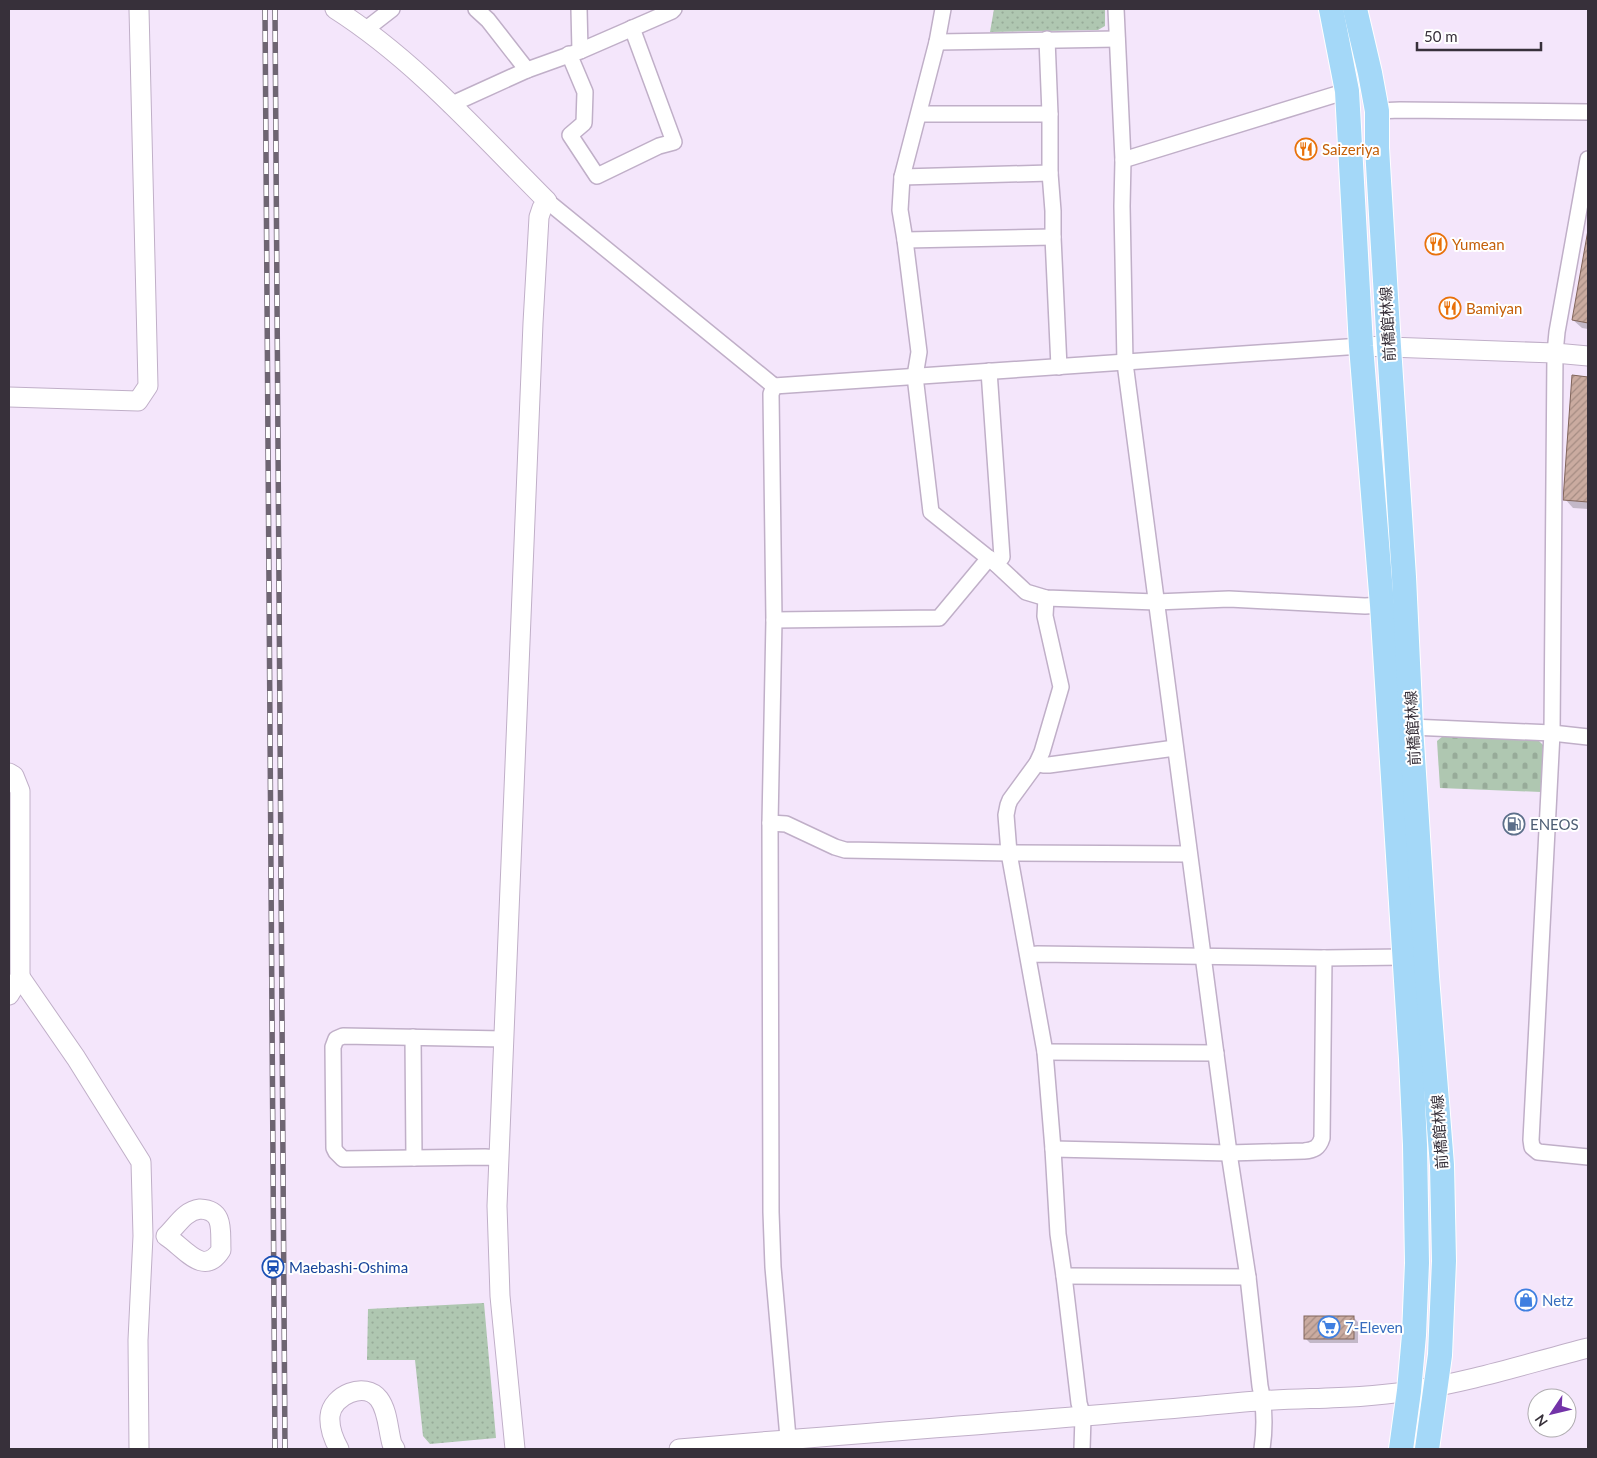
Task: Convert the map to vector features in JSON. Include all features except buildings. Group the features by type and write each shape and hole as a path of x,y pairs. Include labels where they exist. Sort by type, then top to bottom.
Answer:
{"main road":[{"name":"前橋館林線","path":"1331,9 1347,91 1361,346 1382,605 1415,1136 1417,1263 1414,1335 1401,1449"},
{"name":"前橋館林線","path":"1355,9 1377,111 1378,158 1404,577 1411,727 1427,977 1442,1166 1444,1261 1440,1355 1428,1449"}],"street":[{"path":"9,397 138,400 148,386 139,9"},
{"path":"335,9 365,30 427,81 547,201 774,386 1361,346 1555,353 1588,356"},
{"path":"365,30 392,9"},
{"path":"476,9 488,20 527,70"},
{"path":"579,9 575,52 585,92 584,122 570,135 597,176 659,146 674,142 632,28"},
{"path":"450,105 527,70 575,52 674,9"},
{"path":"943,9 937,42 902,177 900,210 919,352 915,376 931,512 992,561 1026,592 1046,598 1156,602 1229,599 1365,606 1382,605"},
{"path":"1116,9 1123,160 1124,363 1229,1154 1248,1277 1263,1400 1265,1429 1262,1449"},
{"path":"1047,39 1050,173 1059,367"},
{"path":"937,42 1117,39"},
{"path":"1123,160 1347,91"},
{"path":"1377,111 1588,112"},
{"path":"918,114 1050,114"},
{"path":"1588,159 1555,353 1552,733 1530,1140 1532,1147 1538,1152 1588,1157"},
{"path":"902,177 1050,173"},
{"path":"515,1449 500,1296 497,1206 533,323 539,217 547,201"},
{"path":"905,240 1053,237"},
{"path":"774,620 939,618 992,561 1002,557 989,370"},
{"path":"774,386 771,394 774,620 770,823 772,1255 789,1444"},
{"path":"1046,598 1045,616 1061,687 1042,752 1037,763 1008,805 1006,814 1009,853 1044,1052 1053,1149 1058,1234 1079,1403 1083,1417 1082,1449"},
{"path":"1411,727 1552,733 1588,737"},
{"path":"1037,763 1049,766 1174,748"},
{"path":"9,773 14,776 20,791 20,977 9,995"},
{"path":"770,823 786,824 841,849 1009,853 1189,854"},
{"path":"1028,956 1048,954 1324,958 1405,957"},
{"path":"1053,1149 1229,1154 1304,1151 1316,1148 1322,1138 1324,958"},
{"path":"20,977 76,1058 141,1162 143,1236 138,1340 139,1449"},
{"path":"499,1158 485,1156 343,1159 334,1148 333,1047 336,1039 343,1036 504,1039"},
{"path":"413,1037 414,1158"},
{"path":"1044,1052 1216,1053"},
{"path":"143,1236 166,1236"},
{"path":"1064,1276 1248,1277"},
{"path":"679,1449 789,1444 1263,1400 1383,1395 1437,1386 1588,1348"},
{"path":"339,1449 331,1427 331,1411 340,1398 348,1393 357,1391 367,1391 374,1394 383,1405 392,1444 395,1449"}],"green space":[{"path":"994,9 1105,9 1105,26 1098,30 990,32"},
{"path":"1443,736 1537,739 1543,745 1541,792 1440,788 1437,741"},
{"path":"484,1303 496,1438 430,1444 423,1436 415,1360 367,1360 368,1309"}],"railway":[{"path":"265,9 275,1449"},
{"path":"275,9 285,1449"}],"place":[{"name":"Saizeriya","path":"1306,149"},
{"name":"Yumean","path":"1436,244"},
{"name":"Bamiyan","path":"1450,308"},
{"name":"ENEOS","path":"1514,824"},
{"name":"Maebashi-Oshima","path":"273,1267"},
{"name":"Netz","path":"1526,1300"},
{"name":"7-Eleven","path":"1329,1327"}]}
